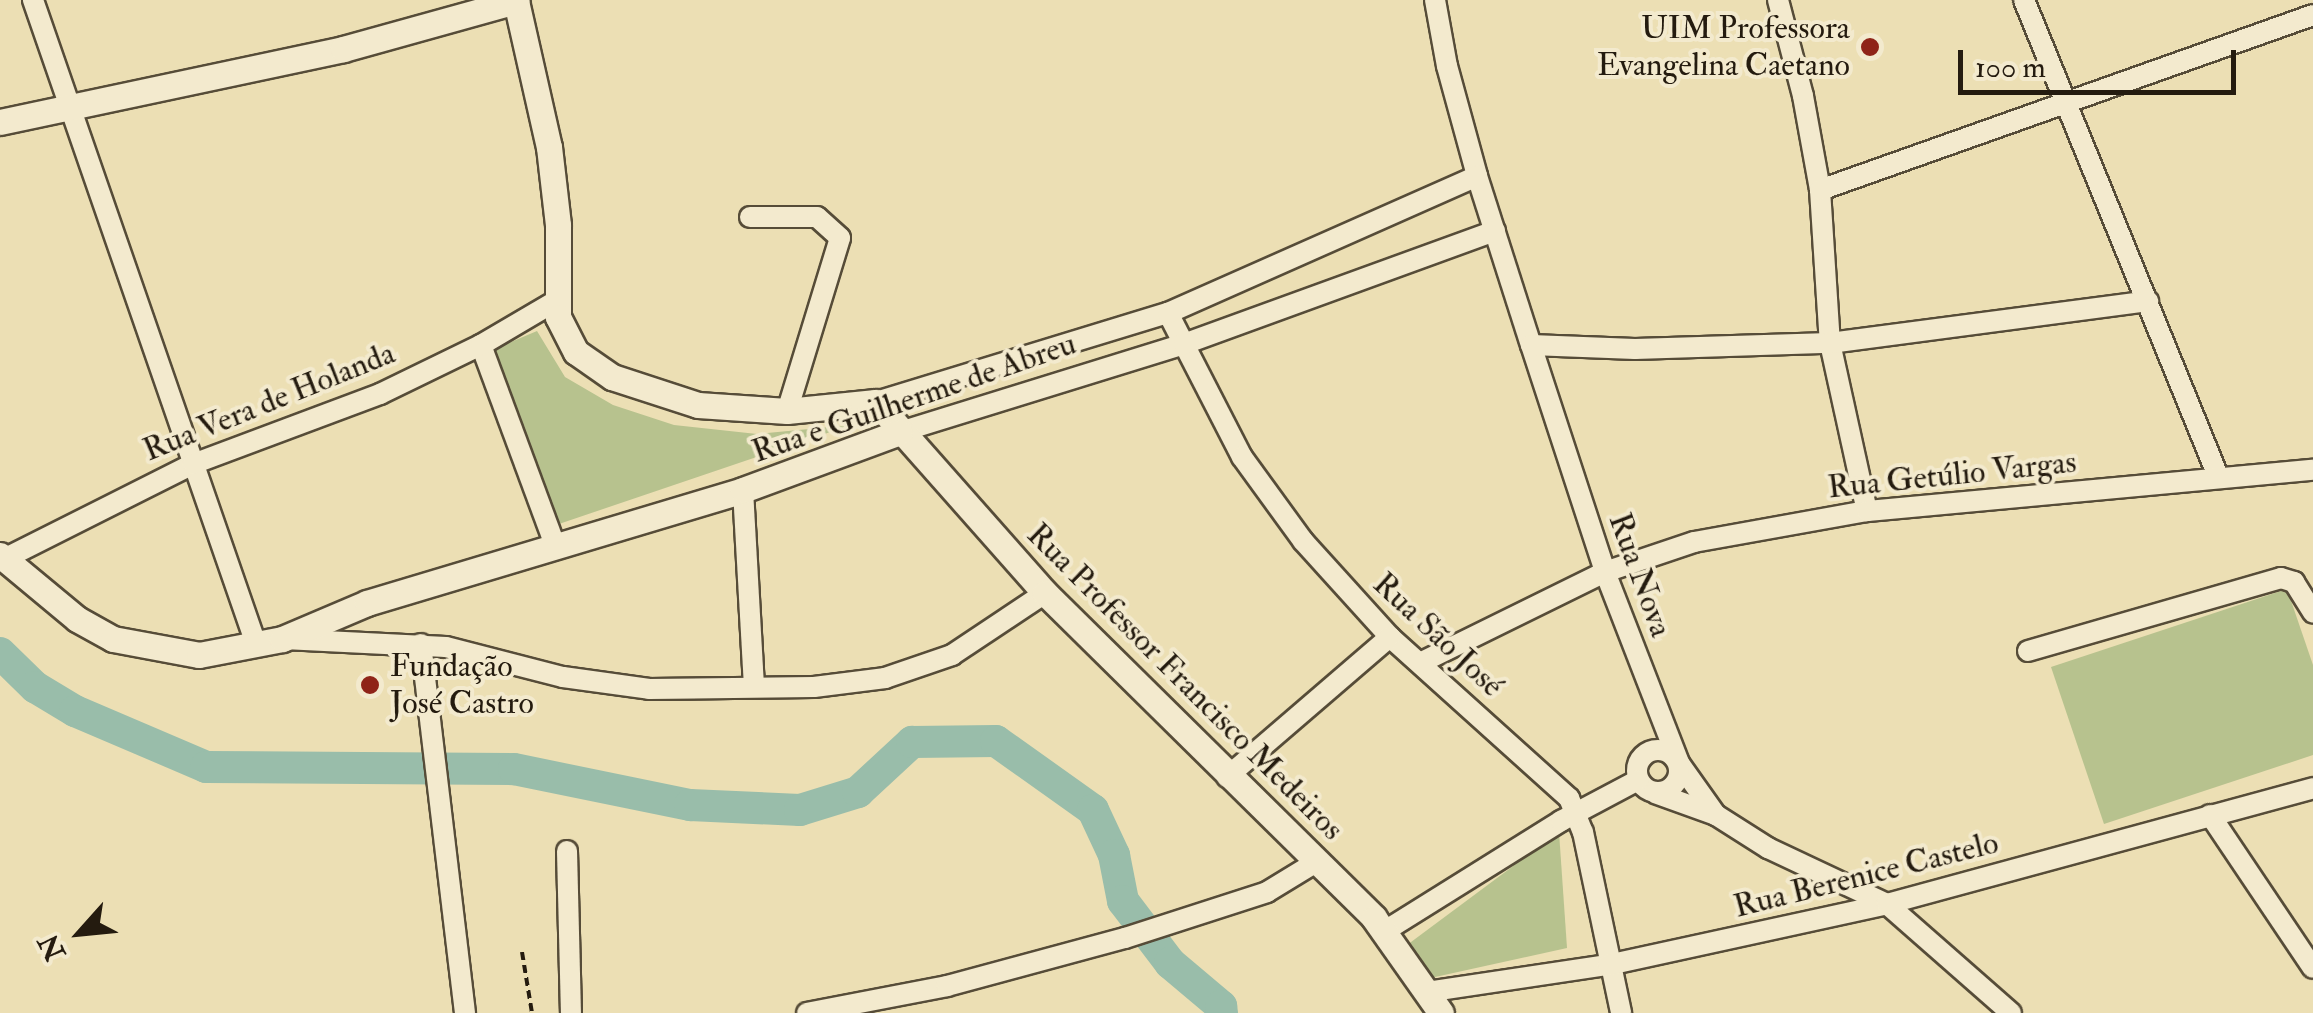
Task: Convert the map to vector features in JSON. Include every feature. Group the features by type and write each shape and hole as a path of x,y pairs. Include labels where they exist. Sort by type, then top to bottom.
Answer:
{"street":[{"path":"34,0 256,644"},
{"path":"0,122 343,50 518,0 549,147 558,225 556,301"},
{"name":"Rua Nova","path":"1434,0 1446,66 1494,231 1604,572 1679,763 1716,816 1768,848 1887,904 2012,1013"},
{"path":"1778,0 1820,190 1830,343 1867,511"},
{"path":"2024,0 2218,476"},
{"path":"1820,190 2313,15"},
{"name":"Rua e Guilherme de Abreu","path":"556,301 564,334 576,352 612,377 698,405 787,411 876,402 1168,313 1477,176"},
{"path":"750,217 818,217 840,238 787,411"},
{"name":"Rua e Guilherme de Abreu","path":"2,557 77,619 113,639 200,654 282,639 367,603 742,490 900,432 1184,344 1494,231"},
{"name":"Rua Vera de Holanda","path":"2,557 193,464 380,394 556,301"},
{"path":"1531,344 1635,349 1830,343 2148,301"},
{"name":"Rua São José","path":"1168,313 1222,423 1269,497 1340,584 1390,637 1550,777 1578,813 1621,1013"},
{"path":"481,344 556,548"},
{"name":"Rua Professor Francisco Medeiros","path":"876,402 1045,593 1385,931 1434,1002"},
{"name":"Rua Getúlio Vargas","path":"1420,662 1604,572 1694,542 1867,511 2313,470"},
{"path":"742,490 754,688"},
{"path":"2028,651 2281,578 2294,582 2313,613"},
{"path":"282,639 421,644 478,652 598,683 649,689 754,688 851,682 916,669 976,642 1045,593"},
{"path":"1227,777 1390,637"},
{"path":"421,644 465,1013"},
{"path":"1664,726 1636,766 1646,786 1716,816"},
{"path":"1385,931 1578,813 1646,786 1674,786 1679,763 1664,750 1644,754"},
{"name":"Rua Berenice Castelo","path":"1434,1002 1887,904 2313,788"},
{"path":"2210,815 2313,968"},
{"path":"568,850 571,1013"},
{"path":"807,1013 947,986 1125,938 1267,892 1318,861"}],"path":[{"path":"522,952 532,1013"}],"green space":[{"path":"537,331 565,377 613,405 674,425 757,434 851,425 553,526 487,352"},
{"path":"2287,589 2313,665 2313,755 2104,824 2051,667"},
{"path":"1559,832 1567,948 1426,979 1407,945"}],"waterway":[{"path":"0,653 35,687 75,711 206,767 514,769 690,805 800,810 858,792 912,742 996,741 1093,810 1114,855 1123,901 1170,963 1221,1006 1222,1013"}],"place":[{"name":"UIM Professora Evangelina Caetano","path":"1870,47"},
{"name":"Fundação José Castro","path":"370,685"}]}
